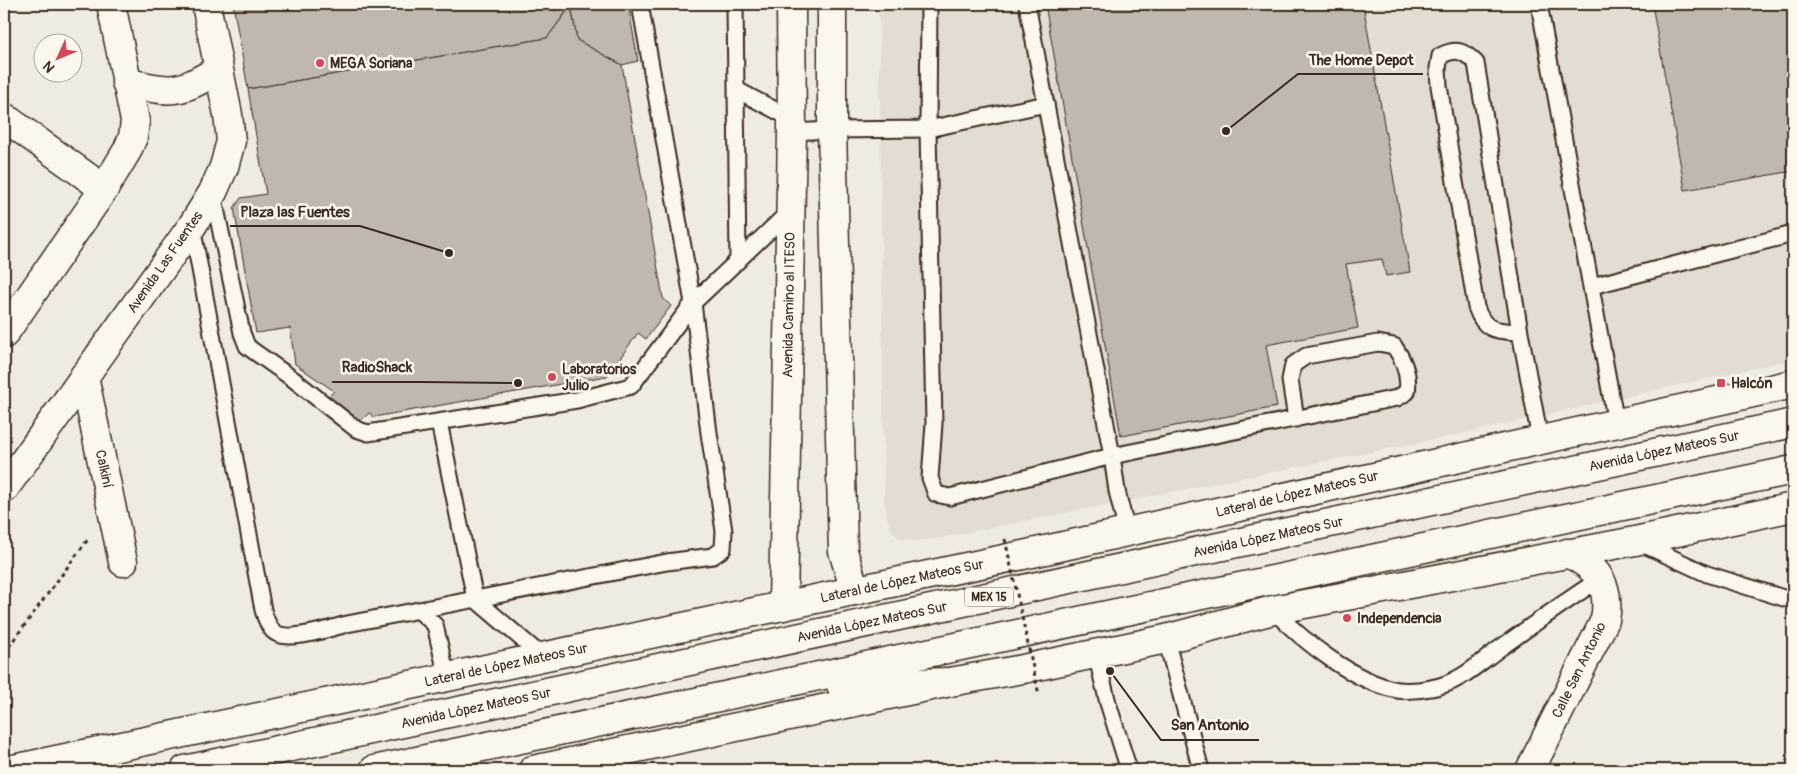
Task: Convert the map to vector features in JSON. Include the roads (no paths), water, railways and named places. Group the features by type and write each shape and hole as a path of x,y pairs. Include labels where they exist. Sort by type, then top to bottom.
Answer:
{"main road":[{"path":"4,334 104,189 134,137 134,121 111,4"},
{"name":"Avenida Las Fuentes","path":"4,489 192,226 213,192 224,167 231,141 228,115 206,4"},
{"name":"Avenida Camino al ITESO","path":"783,606 792,126 792,4"},
{"path":"832,4 832,130 843,551 855,591"},
{"path":"126,82 162,90 174,90 186,87 218,70"},
{"path":"4,117 104,189"},
{"name":"Calkiní","path":"84,376 123,562"},
{"name":"Lateral de López Mateos Sur","path":"10,770 855,591 1793,384"},
{"name":"Avenida López Mateos Sur","path":"185,770 1793,424"},
{"path":"374,770 1793,470"},
{"path":"533,770 950,682 1023,669 1166,639 1273,610 1635,540 1793,507"},
{"name":"Calle San Antonio","path":"1530,770 1605,620 1606,592 1600,579 1592,567 1567,553"},
{"path":"769,687 950,682"},
{"path":"4,756 10,770"}],"lane":[{"path":"192,226 263,610 267,623 275,633 296,637 418,610 667,562 713,556 723,548 724,532 708,433 693,303 640,4"},
{"path":"735,4 738,261"},
{"path":"929,4 928,129 934,424 930,478 936,494 950,497 1112,456 1296,419 1397,398 1407,392 1408,384 1403,359 1394,346 1378,343 1306,356 1293,365 1290,380 1296,419"},
{"path":"1027,4 1117,491 1127,532"},
{"path":"1539,4 1616,423"},
{"path":"1520,332 1494,330 1481,321 1476,307 1439,86 1438,68 1440,56 1452,50 1467,54 1476,63 1520,332 1540,440"},
{"path":"736,90 792,126 832,130 928,129 1046,104"},
{"path":"213,192 242,333 247,346 362,432 368,433 577,400 631,386 693,303 790,211"},
{"path":"1592,286 1793,234"},
{"path":"439,422 475,599 544,657"},
{"path":"1635,540 1707,574 1793,601"},
{"path":"1273,610 1292,630 1311,645 1364,680 1398,690 1432,688 1463,676 1600,579"},
{"path":"418,610 434,625 447,677"},
{"path":"1166,639 1201,770"},
{"path":"1096,654 1108,703 1129,770"}],"place":[{"name":"MEGA Soriana","path":"320,63"},
{"name":"The Home Depot","path":"1226,131"},
{"name":"Plaza las Fuentes","path":"449,253"},
{"name":"Laboratorios Julio","path":"552,377"},
{"name":"RadioShack","path":"518,383"},
{"name":"Halcón","path":"1721,383"},
{"name":"Independencia","path":"1347,618"},
{"name":"San Antonio","path":"1110,671"}]}
